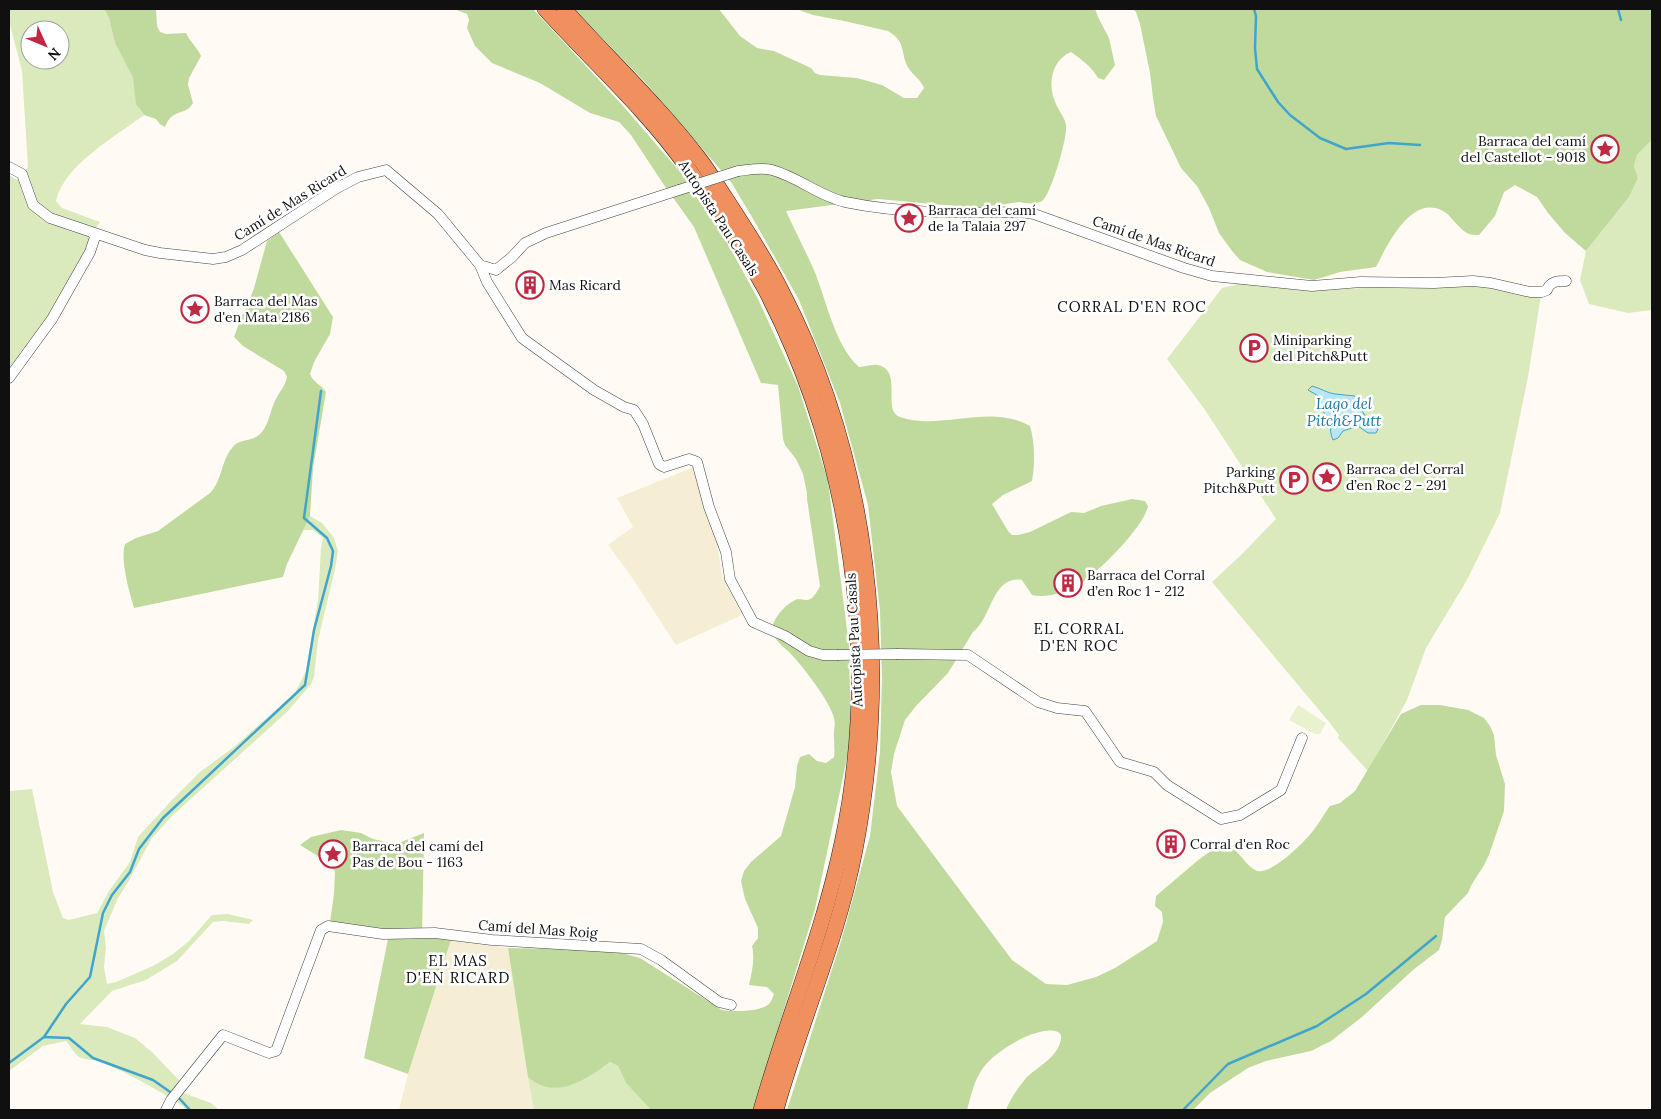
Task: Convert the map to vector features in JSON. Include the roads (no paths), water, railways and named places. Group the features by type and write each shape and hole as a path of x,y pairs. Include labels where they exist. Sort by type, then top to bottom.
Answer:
{"highway":[{"name":"Autopista Pau Casals","path":"545,9 686,165 732,233 765,289 810,393 825,439 846,529 855,599 859,677 856,737 849,802 842,844 828,898 761,1110"},
{"name":"Autopista Pau Casals","path":"564,9 646,96 699,158 748,232 778,283 810,353 825,395 839,438 860,526 870,606 873,690 870,745 862,809 855,852 843,900 776,1110"}],"street":[{"name":"Camí de Mas Ricard","path":"9,167 22,174 27,184 30,199 41,212 50,218 160,253 213,259 226,257 242,250 337,188 358,177 386,170 438,214 480,265 496,270 525,244 546,233 738,171 770,169 789,176 832,198 845,202 896,210 937,213 1020,212 1034,214 1184,268 1212,276 1312,286 1360,282 1434,283 1473,281 1536,292 1547,290 1549,285 1555,281 1566,281"},
{"path":"9,378 52,319 90,252 95,238 93,233"},
{"path":"480,265 486,282 522,338 594,390 624,407 634,410 643,424 659,464 664,467 688,459 697,462 709,507 726,552 730,579 753,622 785,636 809,651 823,655 968,655 1038,702 1056,708 1085,711 1120,762 1154,772 1167,785 1221,819 1240,815 1281,790 1302,738"},
{"name":"Camí del Mas Roig","path":"166,1110 171,1100 223,1035 268,1052 276,1051 321,930 328,926 383,934 434,933 492,940 641,949 660,960 719,1002 731,1005"}],"water":[{"name":"Lago del Pitch&Putt","path":"1312,386 1332,393 1355,396 1365,416 1378,429 1376,433 1368,433 1358,426 1343,431 1338,438 1333,440 1329,423 1322,408 1322,398 1308,390"}],"waterway":[{"path":"1254,9 1256,16 1255,48 1257,69 1278,102 1290,115 1320,138 1346,149 1389,143 1420,145"},
{"path":"1618,9 1621,20"},
{"path":"44,1037 66,1004 90,977 103,913 112,895 130,872 139,849 163,818 305,685 314,630 331,566 333,551 327,538 304,518 321,391"},
{"path":"1183,1110 1228,1064 1317,1026 1366,994 1436,936"},
{"path":"9,1063 44,1037 69,1038 93,1058 153,1080 173,1094"},
{"path":"178,1097 190,1110"}],"place":[{"name":"Barraca del camí del Castellot - 9018","path":"1605,149"},
{"name":"Barraca del camí de la Talaia 297","path":"909,218"},
{"name":"Mas Ricard","path":"530,285"},
{"name":"Barraca del Mas d'en Mata 2186","path":"195,309"},
{"name":"Miniparking del Pitch&Putt","path":"1254,348"},
{"name":"Barraca del Corral d’en Roc 2 - 291","path":"1327,477"},
{"name":"Parking Pitch&Putt","path":"1294,480"},
{"name":"Barraca del Corral d’en Roc 1 - 212","path":"1068,583"},
{"name":"Corral d'en Roc","path":"1171,844"},
{"name":"Barraca del camí del Pas de Bou - 1163","path":"333,854"}],"district":[{"name":"CORRAL D'EN ROC","path":"1132,307"},
{"name":"EL CORRAL D'EN ROC","path":"1079,638"},
{"name":"EL MAS D'EN RICARD","path":"458,970"}]}
